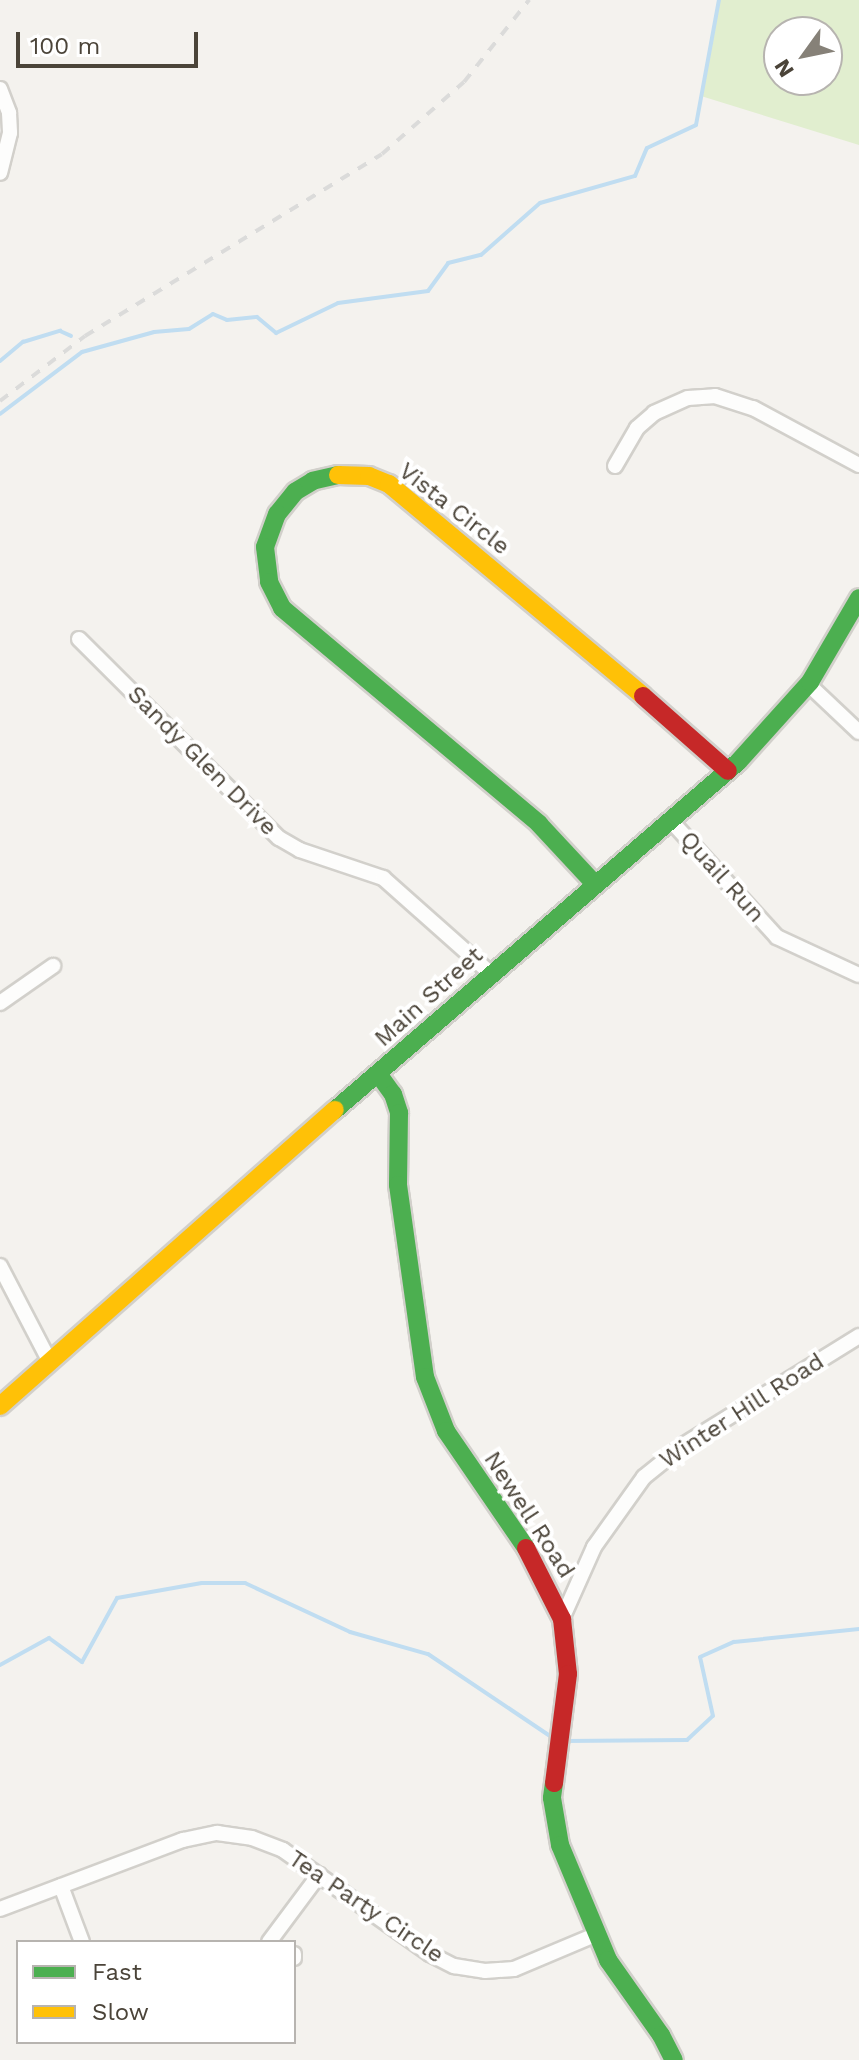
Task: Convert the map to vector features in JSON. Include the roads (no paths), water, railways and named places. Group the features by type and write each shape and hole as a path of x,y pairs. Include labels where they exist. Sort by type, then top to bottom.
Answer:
{"street":[{"path":"0,89 9,113 10,133 0,173"},
{"path":"615,466 637,428 654,413 688,398 715,396 753,408 859,465"},
{"name":"Vista Circle","path":"595,884 539,824 282,608 269,582 265,547 273,520 295,492 313,481 340,474 369,476 389,484 704,747 728,771"},
{"name":"Main Street","path":"0,1406 379,1075 490,973 728,771 808,684 839,637 859,598"},
{"path":"839,637 859,628"},
{"name":"Sandy Glen Drive","path":"79,639 279,838 300,850 383,878 490,973"},
{"path":"808,684 859,732"},
{"name":"Quail Run","path":"671,821 777,937 859,975"},
{"path":"0,1003 53,966"},
{"name":"Newell Road","path":"379,1075 393,1094 398,1109 398,1185 425,1377 446,1431 534,1560 562,1619 568,1674 552,1798 555,1823 595,1935 614,1970 661,2035 674,2060"},
{"path":"0,1266 50,1362"},
{"name":"Winter Hill Road","path":"562,1619 594,1547 644,1477 685,1444 859,1336"},
{"name":"Tea Party Circle","path":"0,1909 183,1840 217,1833 273,1845 430,1954 469,1969 514,1969 595,1935"},
{"path":"277,1939 319,1875"},
{"path":"61,1886 81,1940"}],"waterway":[{"path":"0,414 82,352 154,332 189,329 213,314 227,320 257,317 276,333 338,303 428,291 448,263 481,255 540,203 635,176 647,148 696,125 719,0"},
{"path":"0,361 23,342 60,331 71,336"},
{"path":"0,1665 49,1638 82,1662 117,1598 202,1583 245,1583 350,1632 428,1654 553,1738"},
{"path":"565,1741 687,1740 713,1716 700,1657 734,1642 859,1629"}],"railway":[{"path":"0,401 85,336 382,154 464,82 529,0"}]}
